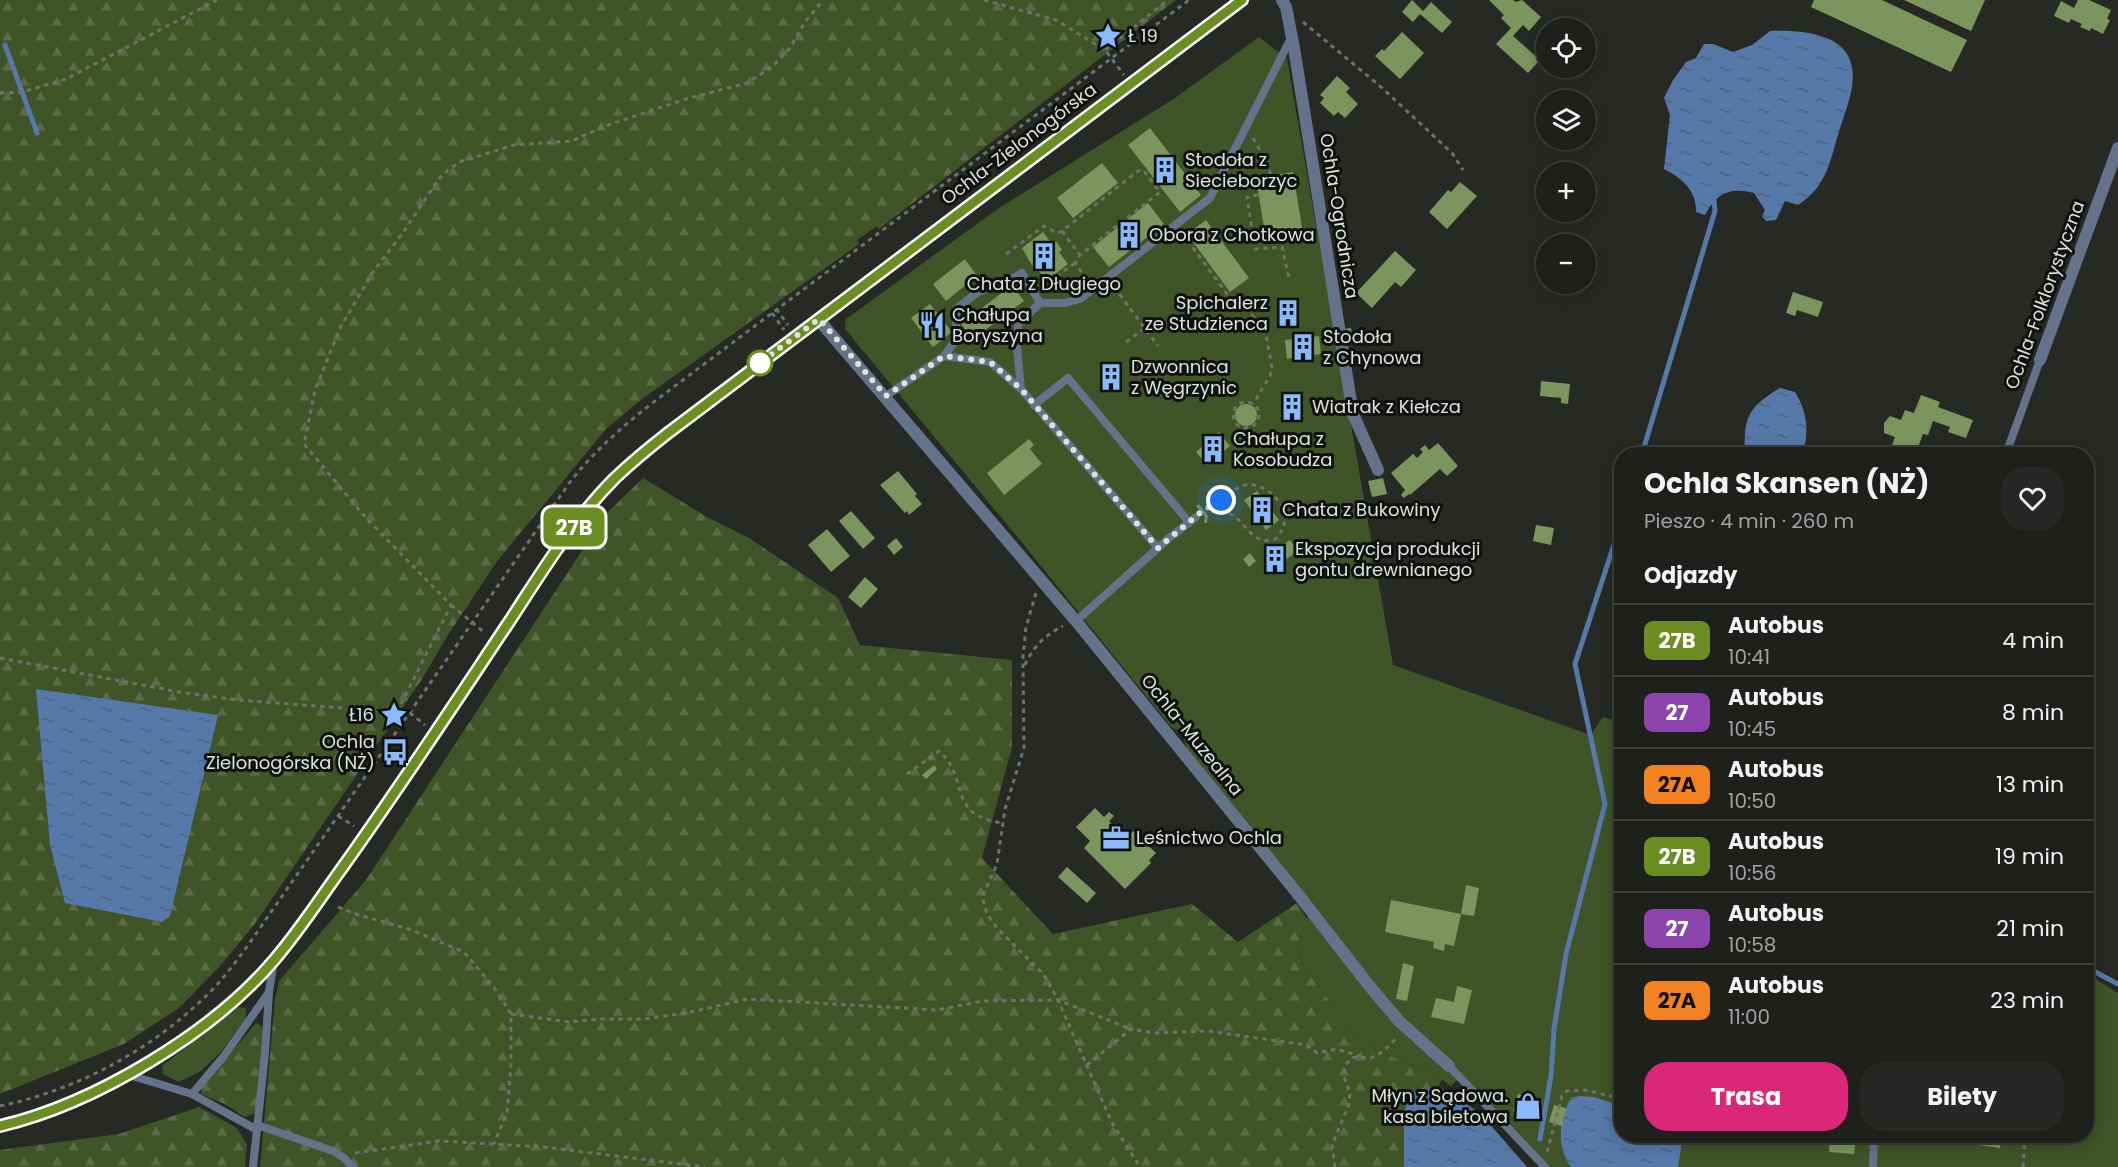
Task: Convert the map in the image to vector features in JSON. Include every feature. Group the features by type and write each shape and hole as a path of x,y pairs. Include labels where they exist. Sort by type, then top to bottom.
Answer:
{"street":[{"name":"Ochla-Zielonogórska","path":"0,1126 61,1107 129,1075 205,1024 236,998 274,960 367,835 567,536 616,477 792,334 819,319 1242,0"},
{"name":"Ochla-Ogrodnicza","path":"1284,3 1292,36 1353,414 1378,470"},
{"name":"Ochla-Folklorystyczna","path":"2040,360 2118,148"},
{"name":"Ochla-Muzealna","path":"819,319 1076,621 1297,892 1371,988 1406,1028 1449,1066"}],"lane":[{"path":"1021,389 1018,324 1040,303 1073,301 1080,298 1210,198 1292,36"},
{"path":"886,396 944,356 956,340 956,309 978,292 1003,284 1022,273 1040,303"},
{"path":"944,356 990,362 1021,389 1158,548"},
{"name":"Ochla-Folklorystyczna","path":"2009,447 2040,360"},
{"path":"1034,405 1068,378 1195,517 1076,621"},
{"path":"253,1167 274,960"},
{"path":"192,1094 224,1056 269,992"},
{"name":"Ochla-Muzealna","path":"1449,1066 1545,1167"},
{"path":"129,1075 192,1094 257,1128 333,1151 353,1167"},
{"path":"1873,1167 1874,1143"}],"path":[{"path":"0,93 22,92 66,79 217,0"},
{"path":"496,641 451,605 366,518 304,444 315,390 340,328 373,272 438,180 449,169 462,161 514,145 572,141 605,126 686,99 747,83 773,66 790,48 805,22 823,0"},
{"path":"984,0 1056,20 1105,50 1130,83"},
{"path":"1105,50 1168,0"},
{"path":"792,334 776,309 1189,0"},
{"path":"1284,3 1381,87 1452,153 1463,170"},
{"path":"1246,126 1268,164 1271,176"},
{"path":"1006,254 1044,226 1057,233 1062,231 1138,171 1143,170 1160,192 1080,255 1075,263 1034,293"},
{"path":"1258,195 1247,196 1255,249 1282,247 1289,278"},
{"path":"1176,224 1230,298 1253,316 1263,329 1272,368 1270,376 1253,404"},
{"path":"1062,231 1080,255"},
{"path":"1075,263 1093,289"},
{"path":"1107,278 1158,346"},
{"path":"772,313 792,334"},
{"path":"1241,327 1253,316"},
{"path":"1126,342 1145,328"},
{"path":"1241,404 1253,404 1259,413 1258,420 1251,427 1241,427 1235,420 1234,411 1241,404"},
{"path":"1244,484 1256,485 1267,490 1278,501 1285,515 1283,528 1276,539 1266,542 1256,538 1235,517 1224,511 1195,517 1244,484"},
{"path":"1036,593 1026,627 1023,669 1024,748 1005,809 996,864 982,897 987,914 997,928 1044,975 1058,1000 1112,1122 1140,1167"},
{"path":"397,712 444,614 451,605"},
{"path":"1023,669 1028,658 1048,634 1076,621"},
{"path":"0,658 179,692 237,700 411,712 435,734"},
{"path":"0,1107 61,1088 102,1070 148,1042 197,1004 223,977 247,946 411,712"},
{"path":"907,774 933,753 939,751 947,758 968,809 976,816 1003,823"},
{"path":"338,816 359,829"},
{"path":"338,907 409,929 464,952 495,989 511,1014 511,1064 507,1113 494,1144"},
{"path":"511,1014 569,1022 686,1013 748,999 937,1010 982,1000 1058,1000 1131,1029 1155,1033 1208,1031 1306,1045 1317,1053 1337,1049 1367,1059 1382,1052 1406,1028"},
{"path":"1087,1065 1131,1029"},
{"path":"1335,1167 1332,1144 1349,1104 1350,1093 1344,1077 1345,1065 1354,1057 1359,1056"},
{"path":"1547,1152 1562,1096 1567,1091 1586,1090 1614,1097"},
{"path":"340,1155 439,1141 544,1148 705,1167"},
{"path":"2023,1167 2025,1143"}],"green space":[{"path":"0,0 1176,0 879,229 877,226 857,240 859,244 642,399 606,429 498,560 422,679 254,925 220,966 179,1008 124,1044 0,1094"},
{"path":"1259,37 1287,59 1393,665 1591,735 1603,717 1614,720 1614,1143 2094,1143 2094,978 2118,993 2118,1167 1545,1167 1460,1077 1451,1086 1434,1074 1376,1050 1351,1029 1303,965 1298,945 1309,913 1301,889 1196,760 1187,748 1181,731 1172,728 845,329 846,319 999,208 1175,98"},
{"path":"643,478 707,517 749,538 838,598 860,645 1012,660 1012,747 982,858 1053,934 1192,904 1238,942 1297,903 1307,919 1298,945 1303,965 1351,1029 1376,1050 1434,1074 1442,1080 1438,1086 1413,1093 1404,1132 1404,1167 260,1167 275,1000 279,981 366,880 606,514"},
{"path":"238,1007 246,1008 246,1018 221,1052 201,1071 179,1082 163,1074 162,1066"},
{"path":"256,1023 262,1027 263,1039 257,1107 253,1114 245,1117 225,1104 201,1094 202,1087"},
{"path":"199,1107 237,1128 247,1145 245,1167 0,1167 0,1150 119,1134"}],"water":[{"path":"1770,31 1794,31 1819,36 1841,46 1848,55 1853,75 1851,93 1825,174 1815,191 1798,205 1785,201 1776,220 1766,221 1762,216 1765,210 1754,193 1745,191 1731,192 1719,197 1705,215 1696,212 1694,198 1687,186 1664,169 1670,115 1664,98 1686,62 1696,58 1704,44 1713,44 1733,52 1752,45"},
{"path":"1780,388 1795,392 1805,414 1806,438 1804,447 1745,447 1745,431 1750,415 1754,408"},
{"path":"36,689 218,715 170,916 162,922 65,903 50,845"},
{"path":"1438,1086 1480,1113 1527,1167 1404,1167 1404,1111 1413,1093"},
{"path":"1594,1097 1614,1104 1614,1143 1682,1143 1678,1167 1571,1167 1563,1150 1561,1132 1564,1115 1571,1098"}],"building":[{"path":"1412,0 1423,11 1431,2 1452,22 1442,33 1420,14 1413,22 1402,12"},
{"path":"1489,0 1516,2 1522,0 1541,17 1536,18 1536,23 1529,31 1523,25 1513,36 1536,56 1536,64 1528,73 1496,44 1511,28 1501,18 1504,15"},
{"path":"1814,0 1882,0 1967,40 1951,72 1811,7"},
{"path":"1904,0 1985,0 1971,31"},
{"path":"2078,0 2089,0 2111,10 2107,19 2110,20 2103,34 2091,28 2090,31 2080,27 2082,24 2071,19 2069,23 2054,16 2061,1 2074,8"},
{"path":"1402,32 1424,53 1400,79 1375,56 1382,49 1384,51"},
{"path":"1337,76 1350,88 1346,92 1358,104 1345,118 1338,112 1334,116 1320,103 1324,98 1320,95"},
{"name":"Stodoła z Siecieborzyc","path":"1150,128 1201,195 1180,212 1128,145"},
{"path":"1102,163 1118,183 1073,218 1057,198"},
{"path":"1293,172 1303,234 1266,240 1256,178"},
{"path":"1460,182 1477,196 1447,229 1429,212 1448,190 1451,192"},
{"name":"Obora z Chotkowa","path":"1148,203 1164,224 1109,267 1093,247"},
{"path":"1206,220 1249,278 1230,292 1187,234"},
{"name":"Chata z Długiego","path":"1043,232 1052,244 1056,241 1062,250 1059,252 1068,264 1046,281 1038,270 1036,272 1022,248"},
{"path":"1395,251 1416,270 1401,287 1395,282 1372,308 1356,293"},
{"path":"965,259 977,276 946,301 933,284"},
{"path":"1012,285 1024,301 973,339 961,324"},
{"path":"1793,292 1823,302 1818,317 1797,310 1795,316 1786,313"},
{"name":"Spichalerz ze Studzienca","path":"1293,300 1296,325 1283,326 1279,302"},
{"name":"Chałupa Boryszyna","path":"930,304 952,332 933,347 911,318"},
{"path":"1351,328 1353,341 1346,342 1344,329"},
{"name":"Stodoła z Chynowa","path":"1319,336 1321,354 1287,359 1285,340"},
{"name":"Dzwonnica z Węgrzynic","path":"1113,367 1121,379 1108,387 1100,375"},
{"path":"1541,381 1570,384 1568,404 1561,403 1561,398 1540,396"},
{"path":"1921,395 1940,402 1938,407 1973,420 1966,438 1948,432 1950,427 1933,421 1928,435 1923,434 1918,447 1891,447 1895,437 1884,433 1884,423 1890,416 1901,420 1905,410 1914,413"},
{"name":"Wiatrak z Kiełcza","path":"1299,399 1301,412 1286,414 1284,401"},
{"path":"1246,404 1254,407 1257,415 1254,423 1246,426 1238,423 1235,415 1238,407"},
{"name":"Chałupa z Kosobudza","path":"1219,432 1230,446 1207,465 1196,452"},
{"path":"1029,439 1034,445 1030,449 1042,464 1004,495 987,473"},
{"path":"1438,443 1458,466 1447,476 1440,469 1404,498 1401,495 1405,490 1391,473 1413,454 1417,458 1423,452 1420,449 1425,445 1429,450"},
{"path":"898,471 917,494 915,496 922,504 909,515 880,485"},
{"path":"1383,478 1387,494 1372,497 1368,481"},
{"name":"Chata z Bukowiny","path":"1257,491 1279,520 1266,530 1244,500"},
{"path":"1199,504 1208,516 1207,523 1204,523 1205,517 1196,506"},
{"path":"851,511 875,538 863,549 839,521"},
{"path":"1536,525 1554,528 1551,545 1533,541"},
{"path":"827,529 850,556 831,572 808,545"},
{"path":"896,538 903,547 894,555 887,546"},
{"path":"1290,540 1298,551 1272,569 1264,559"},
{"path":"1250,553 1256,561 1249,567 1243,559"},
{"path":"865,577 878,589 861,608 848,597"},
{"path":"934,765 937,769 926,779 922,775"},
{"path":"1095,808 1104,817 1109,812 1114,816 1109,821 1116,828 1119,825 1122,828 1119,831 1126,838 1133,831 1156,853 1149,860 1151,863 1125,889 1084,848 1090,841 1076,827"},
{"path":"1067,867 1096,893 1087,903 1058,877"},
{"path":"1466,885 1479,888 1474,916 1461,914"},
{"path":"1391,900 1461,914 1454,946 1445,944 1444,951 1433,948 1434,942 1385,932"},
{"path":"1403,963 1414,966 1407,1001 1396,999"},
{"path":"1457,986 1472,990 1464,1024 1431,1017 1436,998 1454,1002"},
{"name":"Młyn z Sądowa. kasa biletowa","path":"1518,1094 1542,1101 1538,1118 1513,1111"},
{"path":"1554,1105 1566,1108 1562,1126 1549,1122"},
{"path":"1830,1143 1855,1143 1854,1154 1829,1152"},
{"path":"1978,1143 2000,1143 2000,1148 1978,1145"}],"waterway":[{"path":"5,45 37,133"},
{"path":"1644,447 1715,211 1714,200"},
{"path":"1540,1139 1551,1076 1554,1029 1566,954 1605,804 1575,664 1614,545"},
{"path":"2094,971 2118,984"}],"bus line":[{"name":"27B","path":"0,1126 61,1107 129,1075 205,1024 236,998 274,960 367,835 550,560 600,495 641,454 1242,0"}],"place":[{"name":"Ł 19","path":"1108,36"},
{"name":"Stodoła z Siecieborzyc","path":"1165,170"},
{"name":"Obora z Chotkowa","path":"1129,235"},
{"name":"Chata z Długiego","path":"1044,256"},
{"name":"Spichalerz ze Studzienca","path":"1288,313"},
{"name":"Chałupa Boryszyna","path":"932,325"},
{"name":"Stodoła z Chynowa","path":"1303,347"},
{"name":"Dzwonnica z Węgrzynic","path":"1111,377"},
{"name":"Wiatrak z Kiełcza","path":"1292,407"},
{"name":"Chałupa z Kosobudza","path":"1213,449"},
{"name":"Chata z Bukowiny","path":"1262,510"},
{"name":"Ekspozycja produkcji gontu drewnianego","path":"1275,559"},
{"name":"Ł16","path":"394,715"},
{"name":"Ochla Zielonogórska (NŻ)","path":"395,752"},
{"name":"Leśnictwo Ochla","path":"1116,838"},
{"name":"Młyn z Sądowa. kasa biletowa","path":"1528,1106"}],"route":[{"path":"760,363 757,365 819,319 886,396 944,356 990,362 1021,389 1158,548 1201,512 1221,500"}]}
